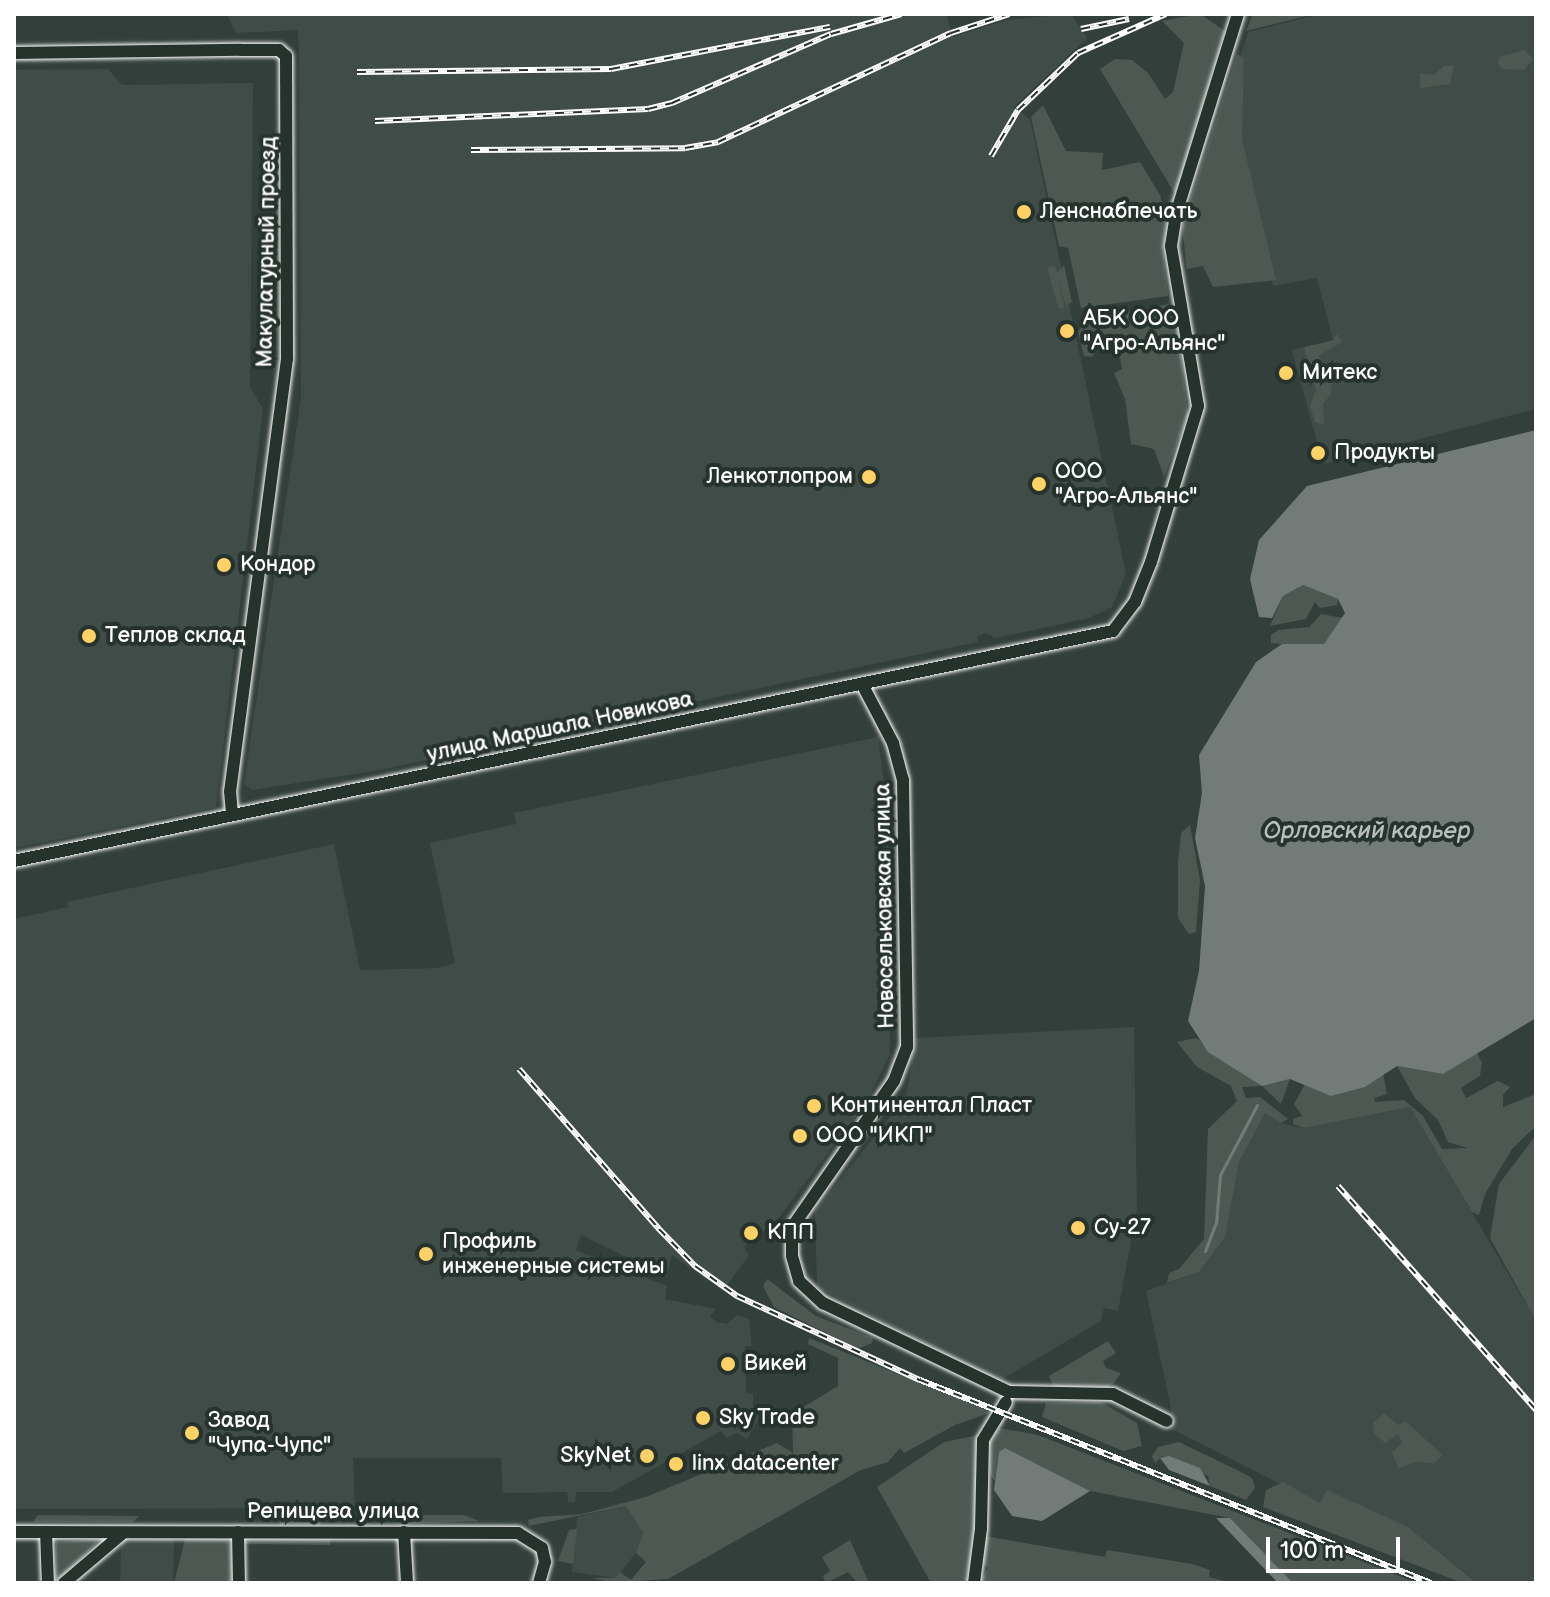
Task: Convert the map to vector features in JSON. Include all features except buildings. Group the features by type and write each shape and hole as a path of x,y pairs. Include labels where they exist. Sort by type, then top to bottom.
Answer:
{"street":[{"name":"улица Маршала Новикова","path":"14,861 1113,631 1135,602 1151,562 1198,406 1171,246 1176,214 1238,14"},
{"name":"Макулатурный проезд","path":"14,53 279,50 286,56 287,359 230,791 232,815"},
{"name":"Новосельковская улица","path":"862,684 893,743 903,780 907,1047 894,1081 792,1227 792,1256 804,1290 1009,1392 1030,1396 1113,1394 1167,1421"},
{"path":"974,1583 981,1528 983,1440 1006,1402"},
{"name":"Репищева улица","path":"14,1532 518,1533 538,1543 545,1562 539,1583"},
{"path":"46,1532 48,1583"},
{"path":"64,1583 101,1547 126,1532"},
{"path":"238,1532 239,1583"},
{"path":"404,1532 407,1583"}],"shaded area":[{"path":"227,14 946,14 953,37 1006,20 1071,14 1087,38 1014,107 1030,119 1126,574 1112,607 1089,618 996,638 986,633 977,636 978,642 656,710 644,704 637,705 639,714 529,733 529,738 380,770 252,790 244,784 301,398 299,55 298,30 236,33"},
{"path":"1200,14 1225,31 1175,194 1100,69 1115,59 1132,60 1148,73 1165,99 1173,92 1184,43 1162,21"},
{"path":"1253,14 1315,14 1246,31"},
{"path":"1321,14 1536,14 1536,409 1323,464 1292,350 1333,340 1317,278 1273,286 1238,138 1241,54 1248,32"},
{"path":"1525,50 1533,59 1524,70 1503,69 1498,64 1499,57"},
{"path":"1237,54 1244,58 1242,139 1276,280 1213,287 1203,266 1187,269 1182,226"},
{"path":"1444,66 1454,66 1450,84 1420,88 1420,73 1434,75"},
{"path":"108,69 122,85 253,83 250,387 263,409 216,807 14,848 14,70"},
{"path":"1043,105 1066,151 1103,153 1102,170 1140,162 1160,195 1167,223 1163,249 1168,296 1081,308 1068,248 1059,246 1031,117"},
{"path":"1064,265 1072,302 1066,306 1057,276 1065,308 1059,309 1047,268 1055,266 1057,273"},
{"path":"1169,304 1178,332 1188,415 1164,477 1154,449 1131,444 1125,399 1114,373 1122,369 1119,351 1104,342 1092,357 1084,356 1078,331 1093,317"},
{"path":"1337,334 1342,342 1318,356 1333,375 1331,394 1323,404 1324,425 1315,422 1310,406 1316,390 1304,347 1332,341"},
{"path":"1303,585 1338,599 1337,605 1320,608 1315,602 1306,619 1270,626 1283,596"},
{"path":"1321,614 1343,618 1324,644 1314,648 1271,643 1271,635 1278,630 1309,627"},
{"path":"878,737 887,806 894,808 888,846 890,1054 868,1100 777,1220 744,1247 749,1255 723,1291 672,1255 667,1277 581,1235 576,1250 667,1286 665,1299 716,1309 710,1317 716,1322 727,1324 737,1315 749,1319 752,1346 745,1346 746,1393 753,1394 753,1406 763,1412 747,1439 737,1433 726,1438 721,1431 673,1458 679,1469 672,1472 666,1462 612,1492 576,1492 575,1502 568,1502 567,1492 503,1493 501,1458 353,1458 355,1508 14,1509 14,919 68,907 67,902 334,844 360,970 439,968 455,963 430,843 516,824 514,813"},
{"path":"1190,825 1200,880 1196,932 1189,934 1178,918 1178,863 1181,833"},
{"path":"1134,1027 1137,1209 1118,1311 1104,1308 1101,1321 999,1381 817,1287 815,1211 906,1097 916,1038"},
{"path":"1196,1038 1262,1086 1242,1087 1246,1098 1260,1097 1288,1119 1280,1123 1265,1113 1239,1162 1225,1237 1199,1272 1167,1283 1169,1273 1179,1269 1204,1239 1208,1129 1237,1101 1231,1086 1197,1067 1177,1042"},
{"path":"1477,1053 1482,1063 1480,1076 1461,1088 1466,1098 1498,1081 1510,1087 1503,1095 1503,1107 1536,1094 1536,1126 1512,1149 1485,1194 1479,1215 1472,1212 1410,1107 1304,1128 1293,1124 1293,1119 1302,1116 1294,1104 1305,1084 1365,1087 1383,1073 1387,1094 1374,1098 1375,1102 1404,1100 1423,1116 1442,1149 1468,1148 1448,1142 1438,1120 1415,1098 1397,1066 1443,1074"},
{"path":"1290,1079 1281,1104 1262,1086"},
{"path":"1410,1107 1536,1321 1536,1583 1478,1583 1408,1527 1327,1491 1320,1504 1164,1425 1172,1413 1146,1291 1199,1272 1225,1237 1239,1162 1265,1112 1280,1123 1304,1128"},
{"path":"1536,1135 1536,1321 1490,1238 1499,1184"},
{"path":"767,1279 816,1316 873,1338 872,1343 858,1349 774,1307 763,1286"},
{"path":"809,1338 992,1412 955,1425 904,1453 900,1448 888,1462 861,1470 668,1579 614,1583 592,1578 615,1578 620,1572 631,1580 646,1562 636,1553 643,1533 626,1506 529,1526 528,1520 539,1517 582,1514 646,1497 777,1443 793,1453 792,1414 838,1386 838,1358 808,1344"},
{"path":"1108,1341 1116,1353 1103,1361 1106,1368 1121,1373 1114,1383 1106,1388 1054,1388 1049,1376"},
{"path":"1101,1402 1137,1423 1142,1446 1123,1451 1042,1417 1046,1403"},
{"path":"1384,1413 1398,1425 1406,1422 1443,1455 1434,1463 1416,1462 1399,1468 1392,1453 1402,1443 1398,1434 1385,1443 1374,1433 1373,1423"},
{"path":"999,1428 1038,1435 1417,1583 1293,1583 1230,1518 1090,1491 1005,1448 999,1453 995,1481 990,1475 990,1443"},
{"path":"979,1435 977,1523 968,1583 931,1583 877,1487 944,1442"},
{"path":"1179,1442 1252,1478 1255,1488 1246,1500 1210,1486 1208,1476 1162,1456 1155,1463 1152,1456 1158,1447"},
{"path":"1283,1482 1320,1503 1327,1490 1408,1527 1477,1583 1463,1583 1263,1507 1266,1490"},
{"path":"626,1506 643,1533 636,1553 616,1578 572,1572 577,1517"},
{"path":"276,1508 330,1508 320,1525 280,1525"},
{"path":"38,1515 139,1516 133,1522 33,1522"},
{"path":"408,1515 464,1515 479,1521 406,1524"},
{"path":"577,1529 573,1564 558,1561 569,1530"},
{"path":"985,1536 1105,1557 1107,1550 1192,1564 1210,1570 1209,1577 1233,1583 979,1583 988,1568 982,1562"},
{"path":"251,1537 330,1537 330,1545 245,1544"},
{"path":"121,1538 174,1539 173,1583 120,1583"},
{"path":"100,1539 61,1579 55,1578 56,1542"},
{"path":"185,1539 226,1539 231,1544 233,1583 174,1583"},
{"path":"850,1540 869,1583 858,1583 848,1572 826,1583 823,1576 830,1571 822,1557"}],"water":[{"name":"Орловский карьер","path":"1536,430 1536,1018 1443,1074 1397,1066 1365,1087 1331,1096 1290,1079 1262,1086 1208,1052 1188,1021 1199,971 1205,886 1195,838 1202,793 1199,755 1256,662 1282,644 1324,644 1345,613 1338,599 1303,585 1283,596 1272,618 1259,617 1250,579 1259,540 1307,486"},
{"path":"1005,1448 1090,1491 1042,1521 1012,1516 994,1490 999,1452"},
{"path":"1169,1456 1200,1468 1210,1486 1169,1470 1160,1458"},
{"path":"1216,1518 1230,1518 1293,1583 1278,1583"}],"waterway":[{"path":"1205,1251 1216,1223 1220,1175 1257,1105"}],"railway":[{"path":"375,121 648,109 672,103 831,34 901,14"},
{"path":"471,150 685,148 718,142 951,33 1009,14"},
{"path":"991,156 1018,110 1078,53 1166,14"},
{"path":"1081,29 1129,19"},
{"path":"357,72 611,69 830,27"},
{"path":"519,1069 659,1229 695,1266 737,1296 920,1380 1431,1583"},
{"path":"1338,1186 1536,1410"}],"place":[{"name":"Ленснабпечать","path":"1024,212"},
{"name":"АБК ООО \"Агро-Альянс\"","path":"1067,331"},
{"name":"Митекс","path":"1286,373"},
{"name":"Продукты","path":"1318,453"},
{"name":"Ленкотлопром","path":"869,477"},
{"name":"ООО \"Агро-Альянс\"","path":"1039,484"},
{"name":"Кондор","path":"224,565"},
{"name":"Теплов склад","path":"89,636"},
{"name":"Континентал Пласт","path":"814,1106"},
{"name":"ООО \"ИКП\"","path":"800,1136"},
{"name":"Су-27","path":"1078,1228"},
{"name":"КПП","path":"751,1233"},
{"name":"Профиль инженерные системы","path":"426,1254"},
{"name":"Викей","path":"728,1364"},
{"name":"Sky Trade","path":"703,1418"},
{"name":"Завод \"Чупа-Чупс\"","path":"192,1433"},
{"name":"SkyNet","path":"647,1456"},
{"name":"linx datacenter","path":"676,1464"}]}
